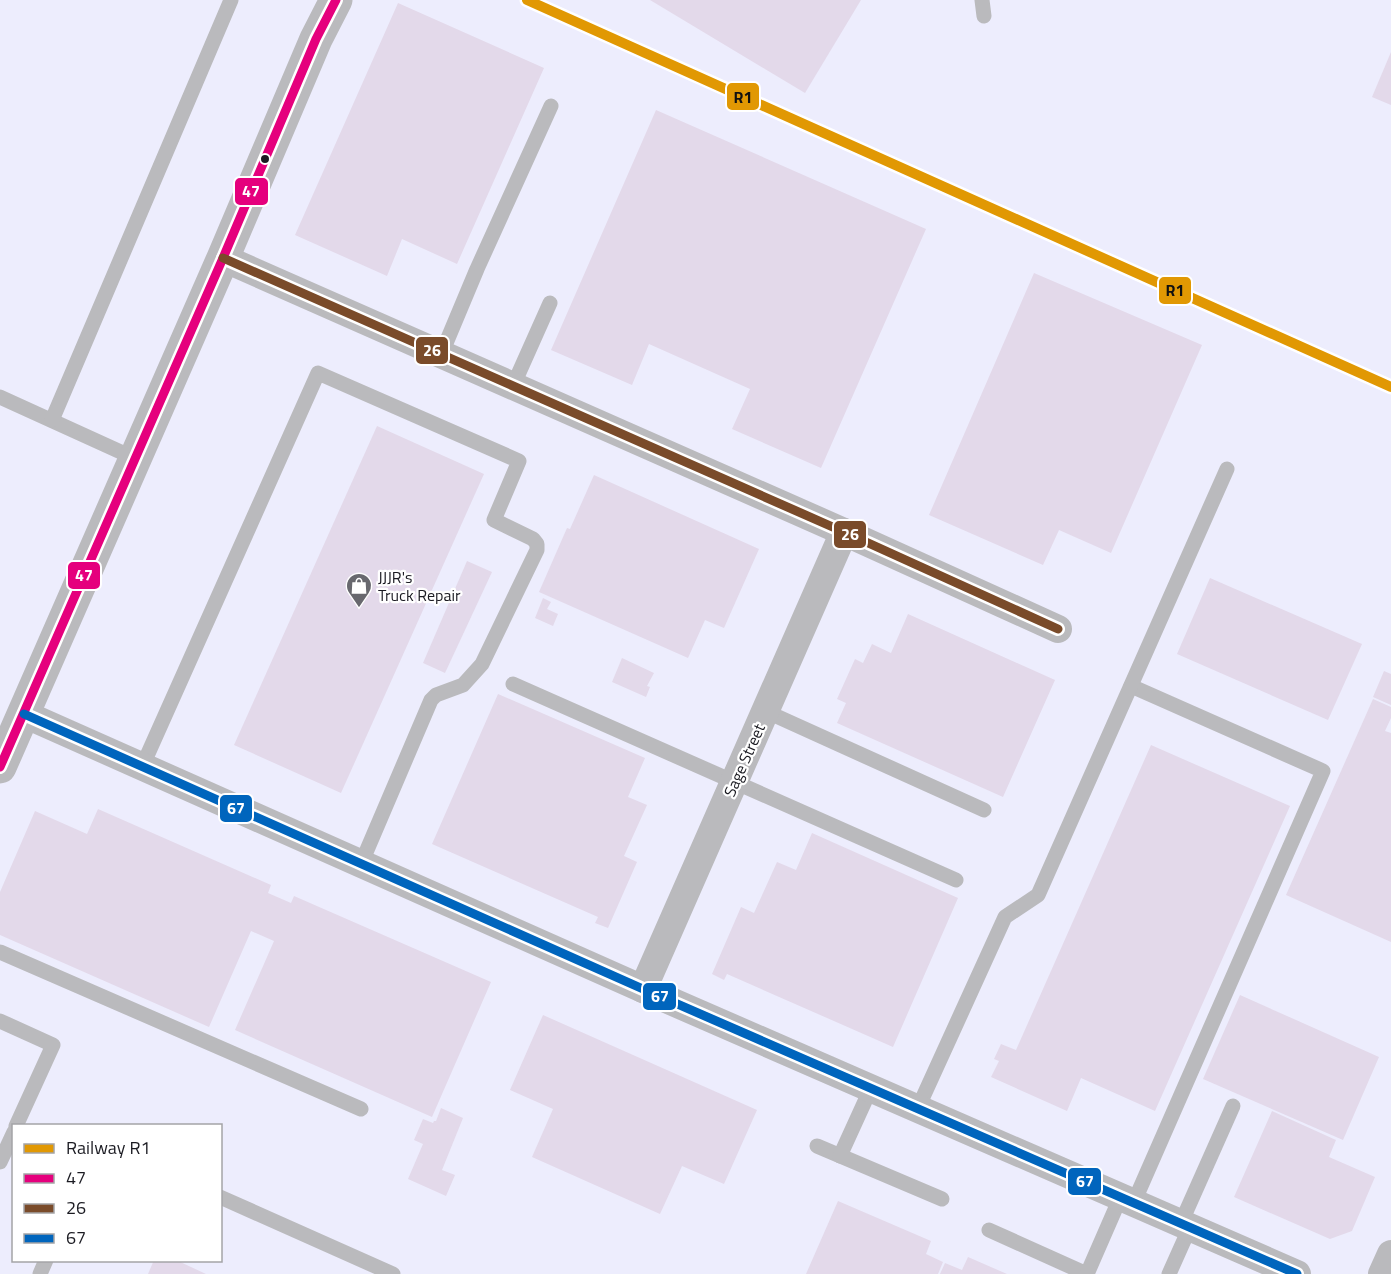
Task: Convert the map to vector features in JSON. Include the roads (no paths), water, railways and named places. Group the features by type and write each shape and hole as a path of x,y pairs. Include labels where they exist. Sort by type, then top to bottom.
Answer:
{"street":[{"path":"0,767 223,258 316,39 336,0"},
{"path":"223,258 1058,629"},
{"name":"Sage Street","path":"643,989 844,532"},
{"path":"24,714 643,989 1293,1273"},
{"path":"1382,1274 1391,1254"}],"lane":[{"path":"52,420 231,0"},
{"path":"982,0 984,16"},
{"path":"441,355 477,269 551,106"},
{"path":"513,386 550,303"},
{"path":"142,767 318,373 519,461 494,520 533,539 537,544 537,550 482,664 463,685 436,695 431,700 360,864"},
{"path":"0,397 134,458"},
{"path":"918,1108 1005,917 1038,895 1227,469"},
{"path":"513,684 956,880"},
{"path":"989,1230 1087,1274 1127,1199 1323,771 1131,686"},
{"path":"765,711 984,810"},
{"path":"0,952 361,1109"},
{"path":"0,1021 53,1044 16,1124"},
{"path":"840,1156 871,1088"},
{"path":"1168,1274 1185,1225 1233,1106"},
{"path":"0,1162 12,1136"},
{"path":"817,1146 942,1199"},
{"path":"222,1198 393,1274"}],"rail line":[{"name":"R1","path":"527,0 1391,387"}],"place":[{"name":"JJJR's Truck Repair","path":"359,609"}]}
